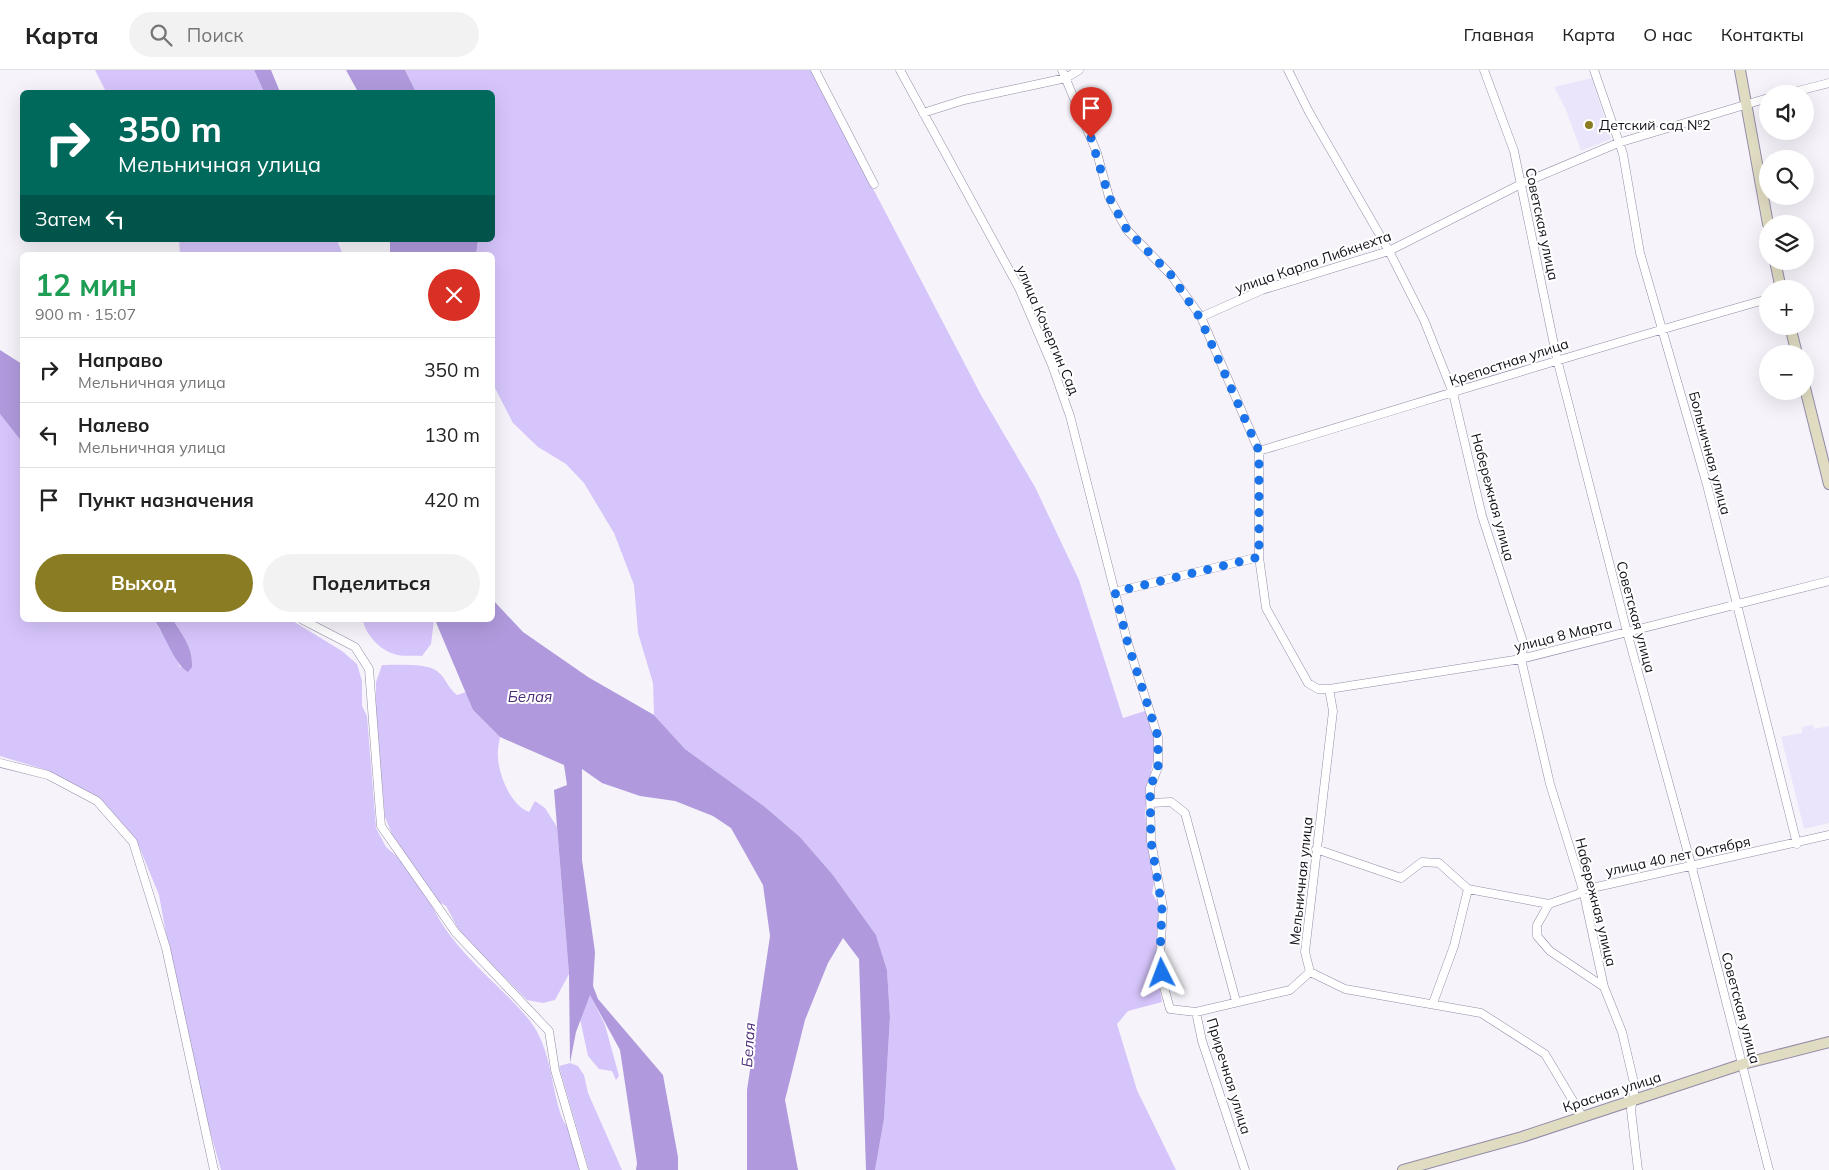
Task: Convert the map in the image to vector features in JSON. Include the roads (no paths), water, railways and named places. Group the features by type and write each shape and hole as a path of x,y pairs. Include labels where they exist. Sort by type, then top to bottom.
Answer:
{"street":[{"path":"815,70 874,184"},
{"name":"улица Кочергин Сад","path":"900,70 1019,288 1052,366 1070,416 1115,592"},
{"path":"1062,70 1097,153 1109,197 1127,230 1171,275 1200,318 1259,451 1259,557 1266,608 1308,683 1318,690 1329,689"},
{"path":"923,113 964,100 1066,78 1079,70"},
{"name":"Набережная улица","path":"1288,70 1309,112 1389,251 1424,320 1453,393 1482,516 1524,645 1520,660 1550,784 1583,890 1604,987 1622,1032 1635,1087 1631,1110 1636,1170"},
{"name":"Советская улица","path":"1484,70 1514,152 1557,360 1627,632 1691,864 1769,1170"},
{"name":"Больничная улица","path":"1594,70 1623,154 1640,253 1707,485 1798,844"},
{"path":"1740,70 1766,215"},
{"path":"1814,87 1829,83"},
{"name":"улица Карла Либкнехта","path":"1200,318 1262,290 1389,251 1521,184 1618,143 1759,100"},
{"name":"Крепостная улица","path":"1259,451 1662,328 1759,301"},
{"path":"1808,400 1829,484"},
{"path":"1115,592 1259,557"},
{"name":"улица 8 Марта","path":"1329,689 1520,660 1829,581"},
{"name":"Приречная улица","path":"1115,592 1128,644 1158,737 1158,767 1150,788 1151,841 1162,907 1160,958 1164,987 1170,1009 1196,1012 1202,1041 1245,1170"},
{"path":"307,622 354,647 369,669 381,826 456,933 549,1031 556,1070 584,1170"},
{"name":"Мельничная улица","path":"1310,972 1306,952 1316,849 1333,711 1329,689"},
{"path":"0,763 48,775 97,801 134,842 166,948 214,1170"},
{"path":"1151,803 1171,802 1185,812 1236,1001"},
{"name":"улица 40 лет Октября","path":"1468,889 1548,904 1578,894 1583,890 1691,864 1798,844 1829,835"},
{"path":"1316,849 1401,878 1422,862 1439,863 1468,889 1454,946 1433,1003"},
{"name":"Набережная улица","path":"1548,904 1537,925 1537,936 1550,951 1604,987"},
{"path":"1196,1012 1236,1001 1290,990 1310,972 1345,989 1433,1003 1481,1013 1545,1054 1582,1116"},
{"name":"Красная улица","path":"1403,1170 1522,1137 1743,1064 1829,1042"}],"water":[{"path":"254,70 271,70 279,90 263,90"},
{"path":"346,70 405,70 415,90 357,90"},
{"path":"390,242 478,242 476,252 390,252"},
{"path":"0,350 20,363 20,439 0,414"},
{"name":"Белая","path":"495,602 523,632 588,677 654,715 685,749 765,807 800,837 833,875 876,935 887,970 890,1017 884,1119 875,1170 866,1170 859,959 843,938 828,963 805,1020 785,1100 798,1170 747,1170 747,1090 770,936 763,885 731,828 713,816 675,801 640,796 602,783 582,769 582,860 595,952 593,986 598,999 663,1075 678,1157 678,1170 636,1170 637,1163 620,1050 590,995 576,1032 570,1063 569,974 554,790 567,785 564,765 500,737 473,710 436,622 495,622"},
{"path":"155,622 174,622 187,642 191,653 192,667 188,672 174,656"}],"place":[{"name":"Детский сад №2","path":"1589,125"}]}
